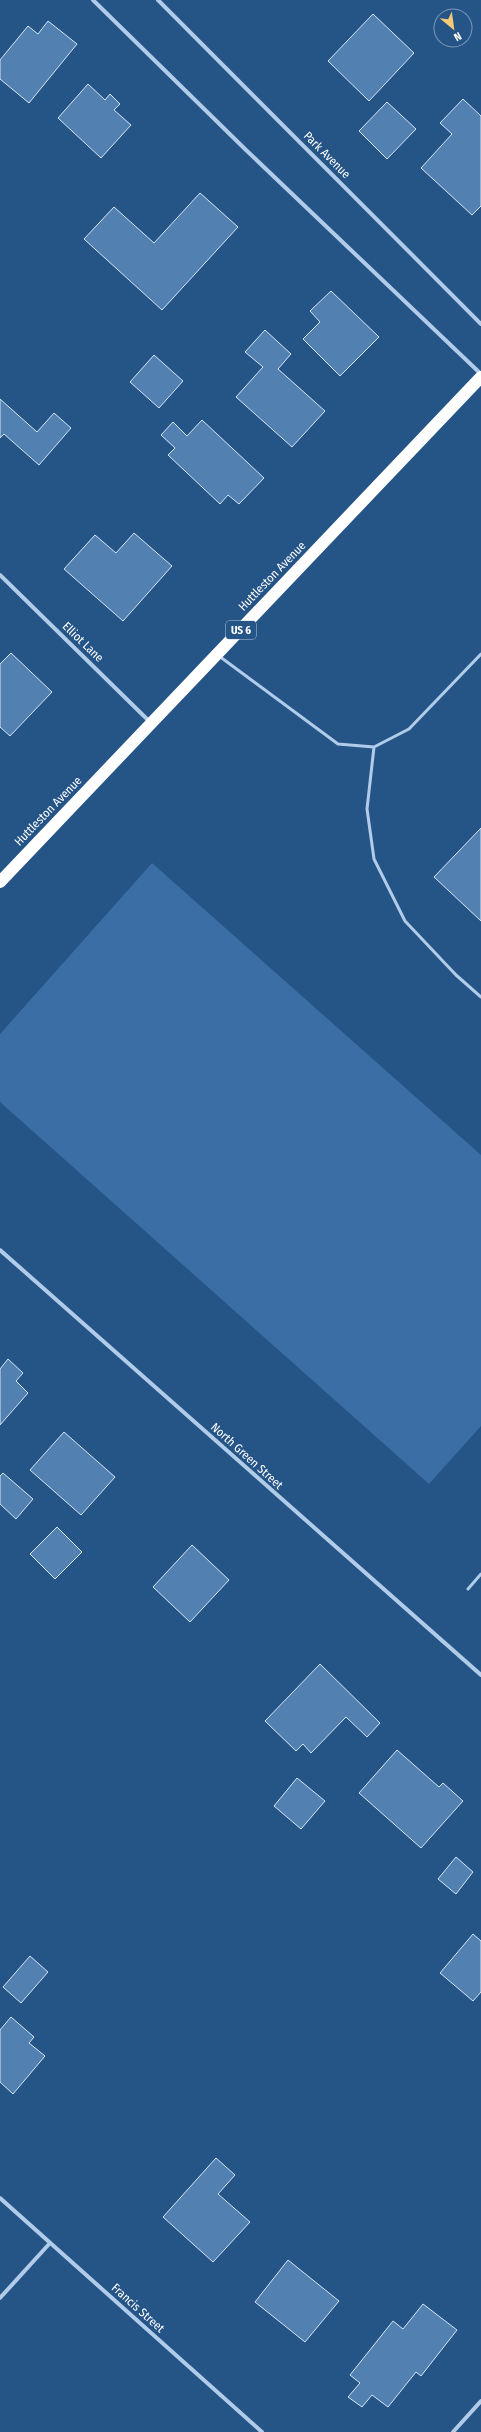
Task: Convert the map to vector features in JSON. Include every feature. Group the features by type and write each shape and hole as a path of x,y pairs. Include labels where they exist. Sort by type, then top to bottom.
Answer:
{"highway":[{"name":"Huttleston Avenue","path":"0,882 481,377"}],"street":[{"path":"93,0 246,150 481,374"},
{"name":"Park Avenue","path":"158,0 481,324"},
{"name":"Elliot Lane","path":"0,575 151,723"},
{"name":"North Green Street","path":"0,1250 481,1675"},
{"name":"Francis Street","path":"0,2198 262,2432"},
{"path":"0,2298 50,2243"},
{"path":"454,2432 481,2401"}],"lane":[{"path":"217,654 338,744 374,747 409,729 481,654"},
{"path":"374,747 367,809 374,859 405,921 456,975 481,997"},
{"path":"468,1589 481,1574"}],"shaded area":[{"path":"152,863 481,1155 481,1426 429,1484 0,1102 0,1034"}],"building":[{"path":"373,14 414,53 369,101 328,61"},
{"path":"48,21 77,44 29,103 0,79 0,60 28,26 38,34"},
{"path":"88,84 105,100 110,94 120,104 114,110 131,125 101,158 58,118"},
{"path":"463,99 481,116 481,206 472,215 421,168 452,134 440,123"},
{"path":"387,102 416,129 387,159 359,131"},
{"path":"200,193 238,227 162,310 84,239 114,207 154,243"},
{"path":"331,291 379,337 340,376 303,339 320,322 310,311"},
{"path":"265,330 291,354 278,369 325,411 292,447 236,397 263,367 245,352"},
{"path":"154,355 183,381 159,408 130,382"},
{"path":"0,399 37,432 54,413 71,428 39,465 4,434 0,438"},
{"path":"202,420 264,478 239,504 228,495 220,504 168,455 175,448 161,435 173,422 187,436"},
{"path":"134,533 172,566 123,621 64,569 95,535 116,553"},
{"path":"11,653 52,692 10,736 0,727 0,664"},
{"path":"481,828 481,921 434,877"},
{"path":"8,1359 23,1373 16,1381 28,1393 0,1425 0,1369"},
{"path":"64,1432 115,1477 81,1515 30,1470"},
{"path":"3,1473 33,1499 16,1519 0,1504 0,1476"},
{"path":"57,1527 82,1552 55,1579 30,1554"},
{"path":"192,1545 229,1580 190,1622 153,1587"},
{"path":"320,1664 380,1723 367,1737 346,1717 311,1753 303,1744 296,1751 265,1721"},
{"path":"397,1750 439,1787 443,1783 463,1801 421,1848 359,1793"},
{"path":"297,1778 325,1801 301,1829 274,1806"},
{"path":"456,1857 473,1872 456,1894 438,1879"},
{"path":"473,1934 481,1941 481,1992 473,2001 440,1973"},
{"path":"30,1956 48,1972 21,2003 3,1987"},
{"path":"11,2017 34,2037 29,2043 45,2056 13,2094 0,2082 0,2030"},
{"path":"216,2158 235,2175 218,2194 250,2222 213,2262 163,2217"},
{"path":"288,2260 339,2301 305,2342 255,2302"},
{"path":"423,2304 457,2330 421,2376 416,2372 388,2407 372,2395 362,2407 348,2397 360,2383 350,2375 393,2321 403,2329"}]}
